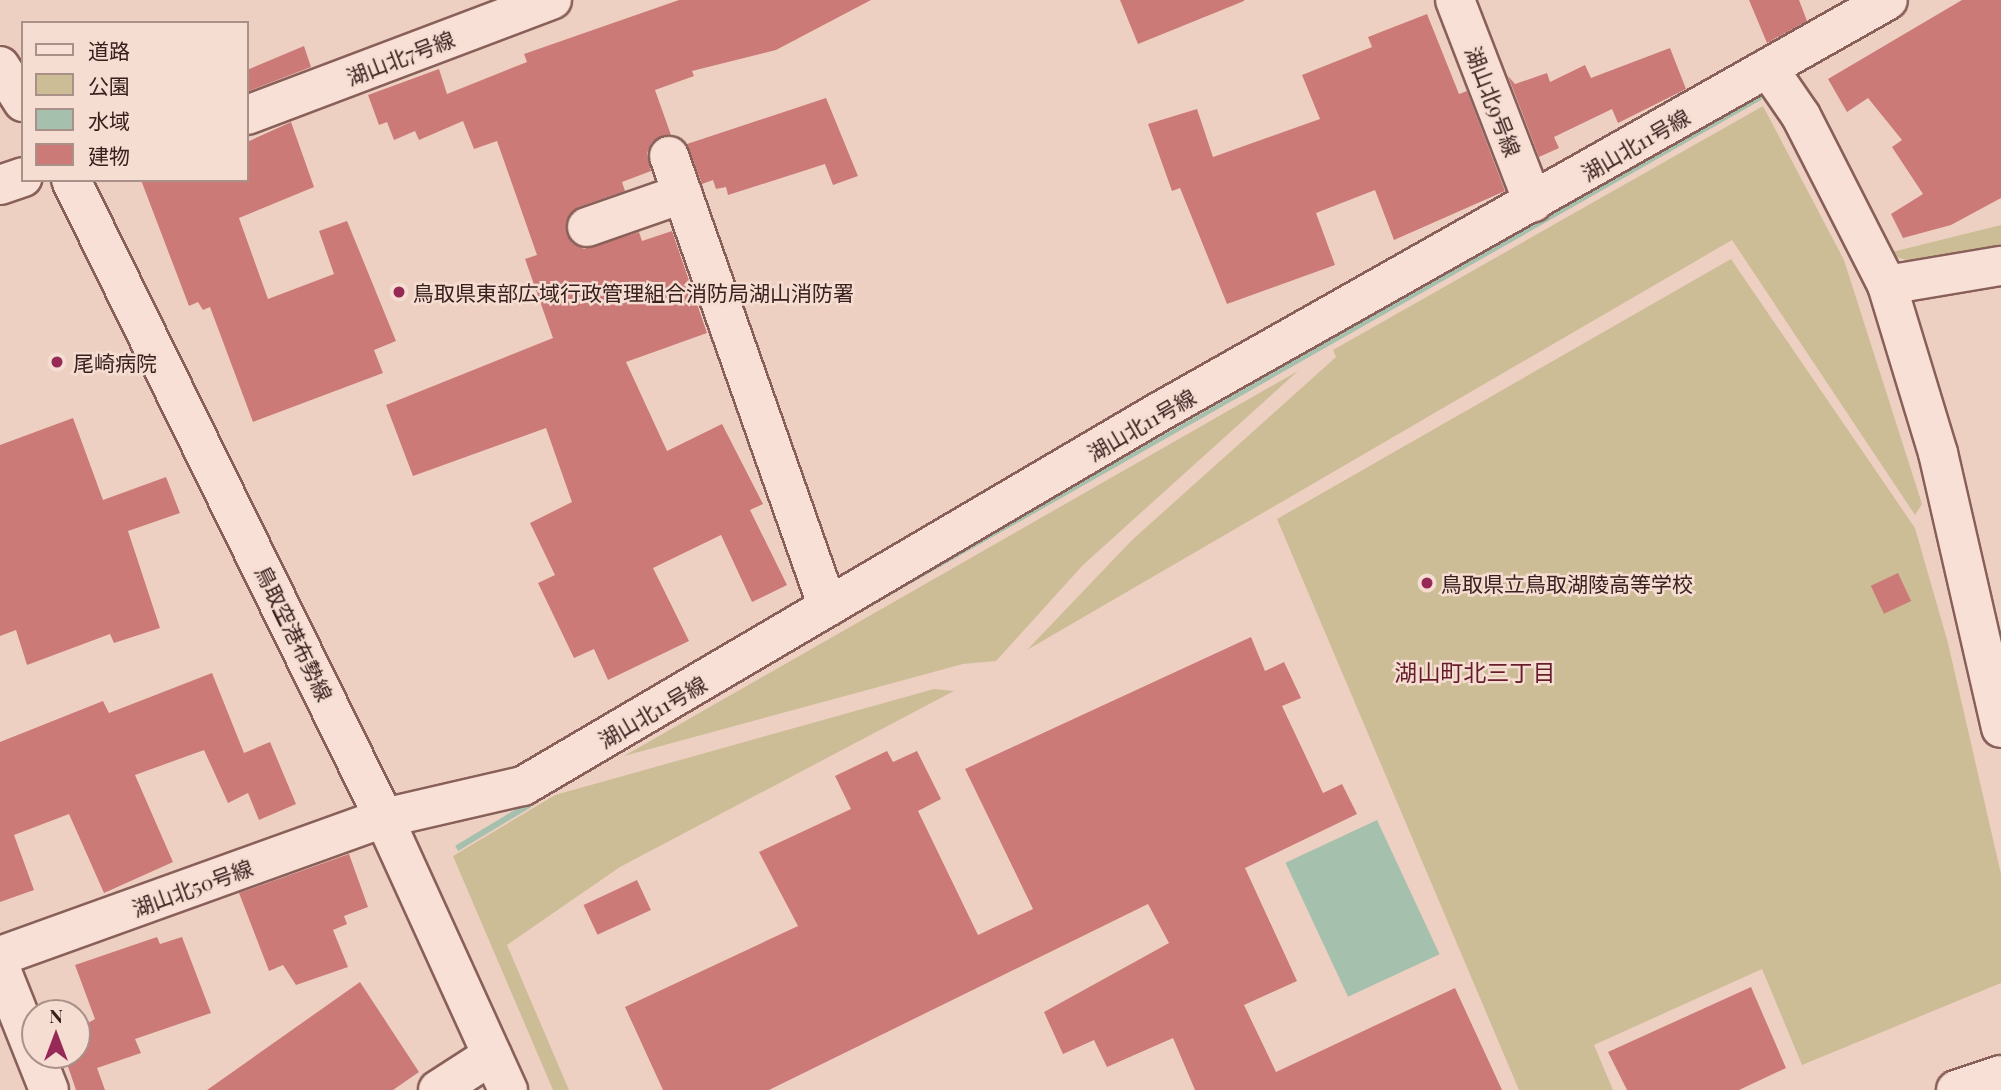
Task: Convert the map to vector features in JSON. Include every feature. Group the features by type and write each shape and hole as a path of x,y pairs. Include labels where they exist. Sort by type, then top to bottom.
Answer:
{"street":[{"name":"湖山北7号線","path":"248,115 552,0"},
{"name":"湖山北9号線","path":"1455,0 1533,202"},
{"name":"湖山北11号線","path":"384,818 523,786 828,607 1888,0"},
{"path":"0,66 21,99"},
{"path":"1768,68 1801,116 1887,285 1938,453 2001,728"},
{"path":"669,156 828,607"},
{"path":"0,185 21,178"},
{"name":"鳥取空港布勢線","path":"72,182 384,818 508,1090"},
{"path":"587,227 682,194"},
{"path":"1887,285 2001,266"},
{"name":"湖山北50号線","path":"0,956 384,818"},
{"path":"0,967 49,1090"},
{"path":"438,1090 492,1055"},
{"path":"1956,1090 2001,1075"}],"green space":[{"path":"1763,106 1844,260 1922,504 1915,515 1732,240 1027,650 1132,540 1336,357 1333,350"},
{"path":"2001,225 2001,248 1907,260 1884,254"},
{"path":"1731,259 1915,528 1948,643 2001,874 2001,983 1802,1065 1762,969 1594,1045 1613,1090 1519,1090 1277,519"},
{"path":"1298,371 1083,565 996,661 963,664 624,756"},
{"path":"934,689 954,691 620,867 507,945 569,1090 553,1090 453,856 555,795"}],"water":[{"path":"1765,92 1761,100 620,749 1121,459"},
{"path":"528,802 531,807 458,851 455,846"},
{"path":"1377,820 1440,954 1348,997 1285,863"}],"building":[{"path":"679,0 871,0 776,50 692,71 694,76 655,90 671,135 652,142 647,153 651,171 622,182 625,191 579,207 566,222 572,243 584,249 639,232 642,241 672,231 707,333 626,362 667,451 722,424 763,504 750,510 787,585 752,602 721,535 653,568 689,641 608,680 594,649 574,658 538,583 555,575 530,523 572,502 546,428 413,476 386,405 553,338 525,259 537,255 497,141 474,149 463,121 419,140 415,131 394,140 387,122 379,125 368,95 439,69 447,94 527,62 524,54"},
{"path":"1120,0 1244,0 1244,1 1138,44"},
{"path":"1749,0 1799,0 1807,21 1767,43"},
{"path":"1962,0 2001,0 2001,198 1951,225 1903,238 1891,214 1923,194 1892,147 1902,140 1868,98 1847,112 1828,79"},
{"path":"1427,14 1459,94 1467,91 1505,191 1394,240 1375,190 1316,213 1335,265 1227,304 1180,188 1172,191 1148,124 1197,109 1213,157 1320,119 1302,75 1372,47 1368,37"},
{"path":"304,46 311,67 249,91 248,70"},
{"path":"1670,48 1686,89 1618,123 1612,109 1554,137 1559,148 1539,157 1508,76 1515,84 1547,73 1550,82 1585,65 1591,78"},
{"path":"826,98 858,176 833,185 825,164 728,195 726,187 716,189 713,180 702,184 687,144"},
{"path":"291,122 314,187 239,218 268,299 334,274 319,231 347,221 396,341 374,350 383,373 253,422 210,307 203,310 198,302 189,306 142,182 248,182 248,142"},
{"path":"73,418 103,500 166,477 180,513 128,531 160,628 114,643 110,634 27,665 16,630 0,636 0,445"},
{"path":"1898,573 1911,601 1884,614 1871,586"},
{"path":"1251,637 1265,671 1284,662 1301,698 1282,706 1323,793 1342,784 1357,814 1245,868 1297,981 1244,1005 1276,1072 1455,988 1502,1090 1195,1090 1173,1038 1107,1067 1094,1040 1063,1054 1044,1012 1169,943 1148,904 769,1090 663,1090 625,1007 798,926 759,852 851,809 835,776 887,751 893,762 917,751 941,799 918,811 978,935 1033,909 965,769"},
{"path":"212,673 244,753 270,742 296,804 259,820 248,793 228,803 204,750 135,775 173,862 104,893 69,814 14,835 34,890 0,902 0,742 103,701 109,713"},
{"path":"349,854 368,907 344,916 347,924 333,930 348,967 296,985 283,965 269,971 239,893"},
{"path":"637,880 651,910 597,935 584,905"},
{"path":"157,937 160,944 182,937 211,1013 135,1039 141,1053 97,1068 105,1090 76,1090 69,1069 91,1069 91,1021 95,1019 91,999 88,999 75,965"},
{"path":"360,982 419,1072 393,1090 207,1090"},
{"path":"1751,987 1786,1068 1739,1090 1627,1090 1608,1052"}],"place":[{"name":"鳥取県東部広域行政管理組合消防局湖山消防署","path":"399,292"},
{"name":"尾崎病院","path":"57,362"},
{"name":"鳥取県立鳥取湖陵高等学校","path":"1427,583"}],"district":[{"name":"湖山町北三丁目","path":"1475,672"}]}
